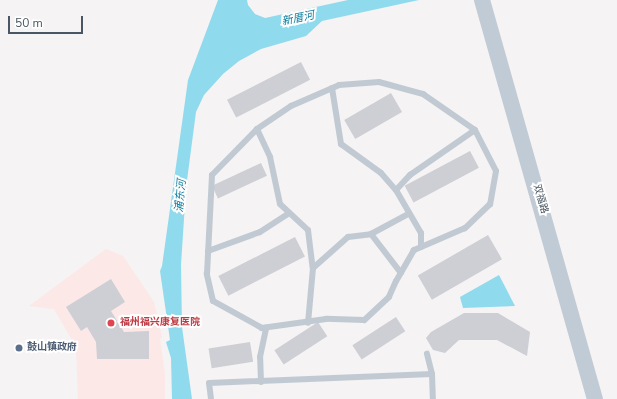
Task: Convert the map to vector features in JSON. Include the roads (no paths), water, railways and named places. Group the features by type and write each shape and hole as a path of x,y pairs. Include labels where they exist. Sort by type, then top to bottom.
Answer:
{"street":[{"name":"双福路","path":"482,0 596,399"}],"lane":[{"path":"379,82 423,94 475,130 496,171 490,204 466,228 414,250 389,298 364,320 326,320 262,328 213,301 207,274 212,175 257,129 291,106 332,88 340,85 379,82"},
{"path":"332,88 341,144 381,172 396,190 408,214 421,233 421,247"},
{"path":"257,129 270,157 280,204 308,230 313,268 308,323"},
{"path":"396,190 410,175 475,130"},
{"path":"208,251 260,232 289,213"},
{"path":"313,268 348,237 371,234 408,214"},
{"path":"371,234 401,273"},
{"path":"261,382 260,356 266,328"},
{"path":"427,354 432,374 433,399"},
{"path":"211,399 208,383 432,374"}],"water":[{"path":"218,0 247,0 248,5 255,14 265,18 348,0 419,0 322,21 306,36 261,49 239,61 223,74 204,95 196,112 186,188 181,265 182,327 192,399 172,399 171,358 166,342 170,340 160,271 162,266 188,80"},
{"path":"499,275 515,306 463,308 460,297"}],"place":[{"name":"福州福兴康复医院","path":"111,323"},
{"name":"鼓山镇政府","path":"19,348"}],"water label":[{"name":"新厝河","path":"298,19"},
{"name":"浦东河","path":"181,196"}]}
